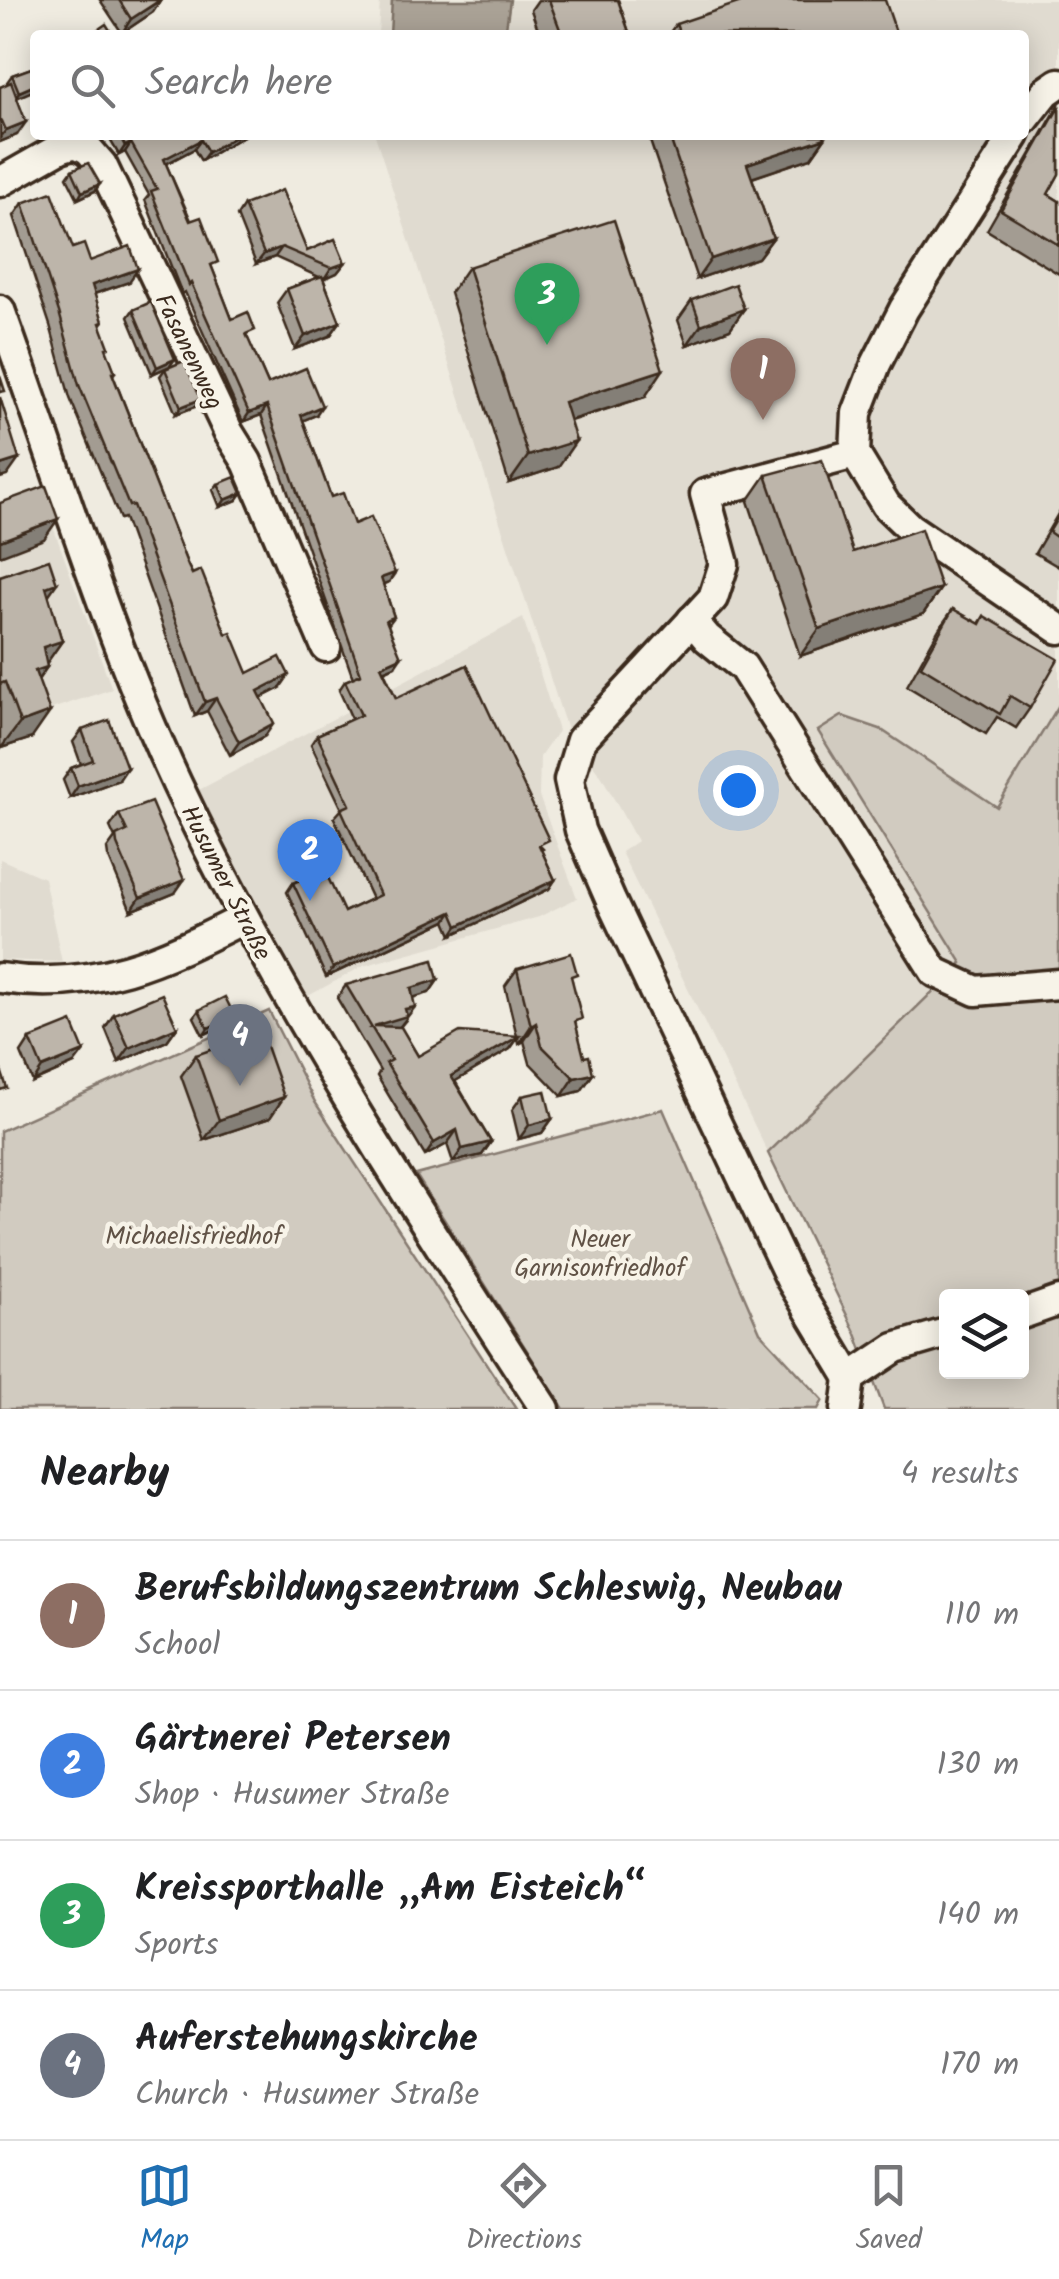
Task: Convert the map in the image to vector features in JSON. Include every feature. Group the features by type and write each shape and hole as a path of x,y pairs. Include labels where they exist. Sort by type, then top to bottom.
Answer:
{"street":[{"path":"1029,112 1059,83"},
{"path":"1011,140 904,310 876,364 858,413 855,454 886,505 910,528 1059,629"},
{"name":"Fasanenweg","path":"0,182 76,143 90,150 102,165 212,398 247,462 326,647"},
{"name":"Husumer Straße","path":"0,310 112,625 176,780 244,920 390,1171 545,1409"},
{"path":"846,1409 850,1378 791,1280 611,901 580,830 569,780 581,740 713,598 724,564 704,494 855,454"},
{"path":"692,620 707,638 743,667 936,972 976,991 1059,984"},
{"path":"0,978 66,980 121,974 170,956 244,920"},
{"path":"1029,1312 1059,1301"},
{"path":"850,1378 895,1348 939,1335"}],"shaded area":[{"path":"380,0 1059,0 1059,705 997,807 879,729 962,963 768,1153 621,852 637,841 602,777 567,730 377,140 1029,140 1029,30 378,30"},
{"path":"392,0 510,0 506,30 390,30"},
{"path":"40,491 112,689 0,726 0,507"},
{"path":"523,618 558,731 540,757 539,796 577,898 539,917 363,966 308,996 259,911 199,790"},
{"path":"0,859 44,878 62,962 0,960"}],"green space":[{"path":"1059,705 1059,1409 884,1409 856,1334 768,1153 962,963 818,731 842,716 880,729 997,807"},
{"name":"Michaelisfriedhof","path":"269,1011 315,1102 516,1409 0,1409 0,1131"},
{"name":"Neuer Garnisonfriedhof","path":"663,1109 760,1332 823,1400 818,1409 564,1409 416,1175"}],"building":[{"path":"119,0 160,0 131,19"},
{"path":"549,0 618,0 628,30 560,30"},
{"path":"747,0 885,0 895,30 678,30 676,24"},
{"path":"30,68 30,87 19,92 12,75"},
{"path":"11,82 26,122 6,130 0,122 0,87"},
{"path":"1059,107 1059,174 1048,194 1059,201 1059,245 1001,210"},
{"path":"122,140 201,140 164,159 190,221 201,217 218,262 211,265 232,319 248,312 255,330 246,334 268,384 306,368 322,406 301,415 331,497 343,493 354,524 371,517 395,573 381,578 394,617 386,620 401,657 381,666 396,698 467,665 549,840 539,845 555,880 458,926 452,912 333,968 293,883 324,869 344,912 380,895 341,809 350,805 317,735 361,715 345,681 361,674 267,406 249,413 189,285 151,191 157,189 131,143 125,146"},
{"path":"201,140 229,140 208,152"},
{"path":"671,140 819,140 747,164 773,238 711,259"},
{"path":"88,163 100,184 82,192 72,170"},
{"path":"282,190 307,251 335,239 345,263 331,268 282,247 264,254 244,205"},
{"path":"52,192 73,248 84,244 90,261 130,246 138,269 92,285 115,372 112,373 188,566 192,574 201,570 226,634 231,632 248,673 280,657 289,675 258,691 274,723 239,742 216,698 205,702 133,505 129,506 79,385 23,203"},
{"path":"614,220 663,370 564,402 576,441 528,456 468,267"},
{"path":"322,276 340,322 305,336 287,289"},
{"path":"735,284 744,309 701,325 692,300"},
{"path":"151,302 175,359 157,367 133,310"},
{"path":"184,361 201,399 181,407 165,369"},
{"path":"0,397 19,459 0,465"},
{"path":"822,460 853,552 921,529 941,588 819,629 766,475"},
{"path":"235,477 242,493 225,500 218,484"},
{"path":"46,486 58,519 0,541 0,503"},
{"path":"1059,515 1059,539 1049,532"},
{"path":"49,559 57,583 46,587 62,641 43,647 47,667 35,671 50,712 20,723 5,682 0,684 0,576"},
{"path":"953,609 980,624 984,616 1058,659 1030,708 1010,696 1000,714 921,666"},
{"path":"109,720 127,768 78,786 71,768 93,760 82,730"},
{"path":"151,802 184,880 140,898 116,836 127,831 119,814"},
{"path":"571,953 577,974 571,976 582,1019 575,1021 584,1057 589,1056 593,1074 574,1078 542,1046 536,1023 531,1026 517,969"},
{"path":"433,960 438,980 411,988 415,1007 405,1009 407,1016 374,1026 401,1027 418,1056 460,1032 519,1036 451,1076 491,1142 462,1149 457,1130 434,1143 386,1063 391,1060 346,985"},
{"path":"162,994 177,1027 129,1048 114,1014"},
{"path":"225,997 234,1015 208,1028 199,1010"},
{"path":"72,1022 84,1051 42,1068 30,1039"},
{"path":"261,1032 284,1097 219,1120 196,1055"},
{"path":"0,1067 7,1088 0,1090"},
{"path":"545,1091 552,1119 529,1125 522,1096"}],"place":[{"name":"Kreissporthalle „Am Eisteich“","path":"547,345"},
{"name":"Berufsbildungszentrum Schleswig, Neubau","path":"763,420"},
{"name":"Gärtnerei Petersen","path":"310,901"},
{"name":"Auferstehungskirche","path":"240,1086"}]}
